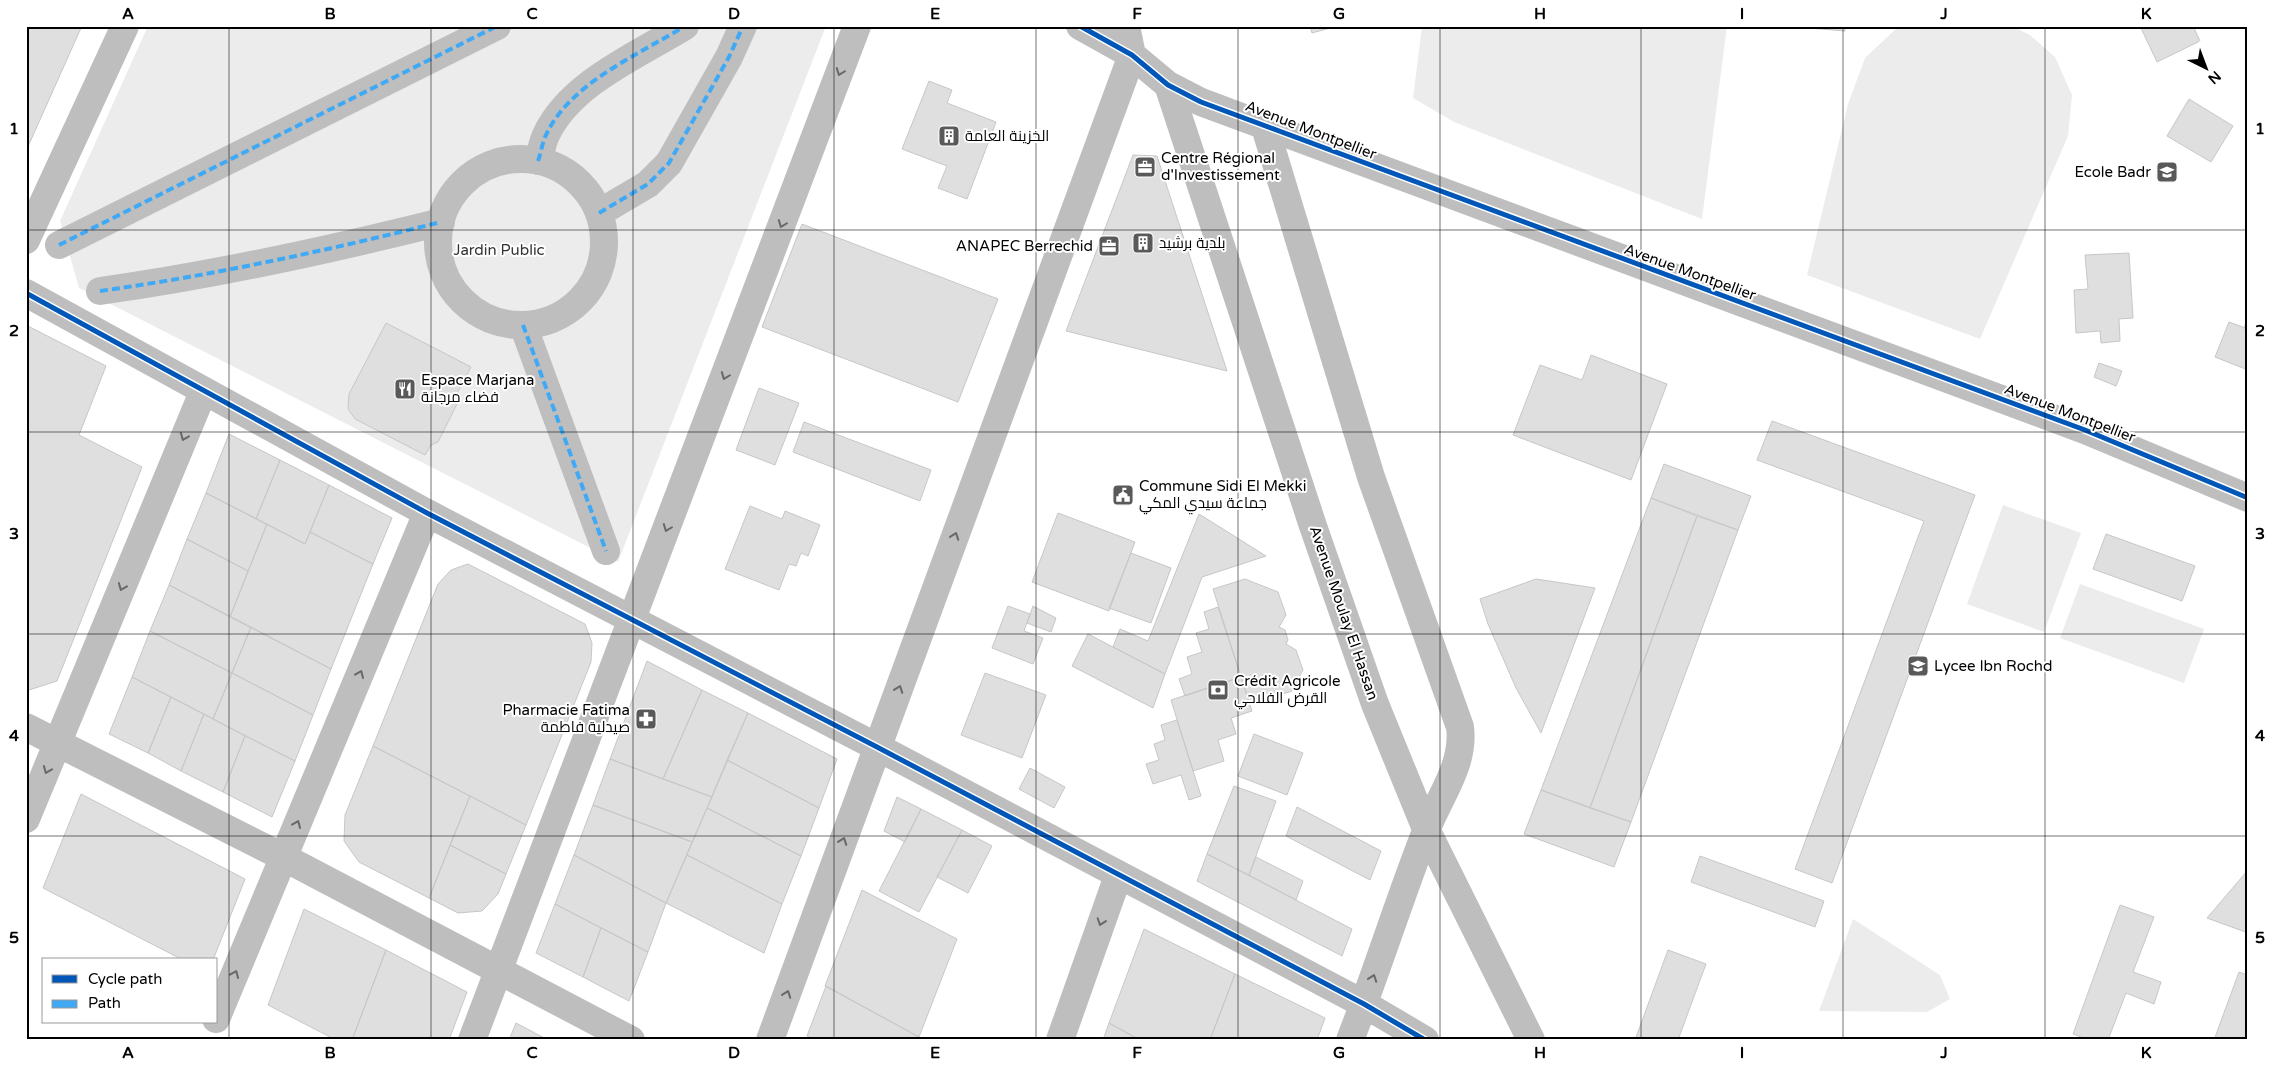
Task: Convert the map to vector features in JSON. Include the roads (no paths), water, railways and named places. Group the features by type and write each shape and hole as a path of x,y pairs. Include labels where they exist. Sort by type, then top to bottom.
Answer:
{"street":[{"path":"26,240 125,26"},
{"path":"59,245 497,26"},
{"path":"538,161 546,136 555,120 581,91 685,26"},
{"path":"599,213 648,184 669,163 729,58 743,26"},
{"path":"472,1040 857,26"},
{"name":"Avenue Montpellier","path":"1080,26 1132,55 1168,85 1201,102 2085,430 2248,498"},
{"path":"770,1040 1132,55 1126,26"},
{"name":"Avenue Moulay El Hassan","path":"1168,85 1320,545 1375,704 1426,829 1531,1040"},
{"path":"1265,127 1371,477 1460,728 1462,743 1458,759 1426,829 1350,1040"},
{"path":"517,159 538,161 558,167 575,179 590,195 599,213 604,232 603,252 599,271 590,289 577,303 560,315 542,322 523,324 501,322 481,315 466,306 450,285 442,265 438,244 441,222 453,196 461,185 477,172 497,163 517,159"},
{"path":"100,291 167,282 368,240 441,222"},
{"path":"26,293 426,513 877,747 1118,876 1364,1004 1424,1040"},
{"path":"523,324 606,551"},
{"path":"26,819 203,392"},
{"path":"218,1016 426,513"},
{"path":"26,727 284,857 498,968 631,1040"},
{"path":"1060,1040 1118,876"},
{"path":"208,1040 215,1024"}],"place":[{"name":"الخزينة العامة","path":"949,136"},
{"name":"Centre Régional d'Investissement","path":"1145,167"},
{"name":"Ecole Badr","path":"2167,172"},
{"name":"بلدية برشيد","path":"1143,243"},
{"name":"ANAPEC Berrechid","path":"1109,246"},
{"name":"Espace Marjana فضاء مرجانة","path":"405,389"},
{"name":"Commune Sidi El Mekki جماعة سيدي المكي","path":"1123,495"},
{"name":"Lycee Ibn Rochd","path":"1918,666"},
{"name":"Crédit Agricole القرض الفلاحي","path":"1218,690"},
{"name":"Pharmacie Fatima صيدلية فاطمة","path":"646,719"}],"park label":[{"name":"Jardin Public","path":"499,250"}]}
